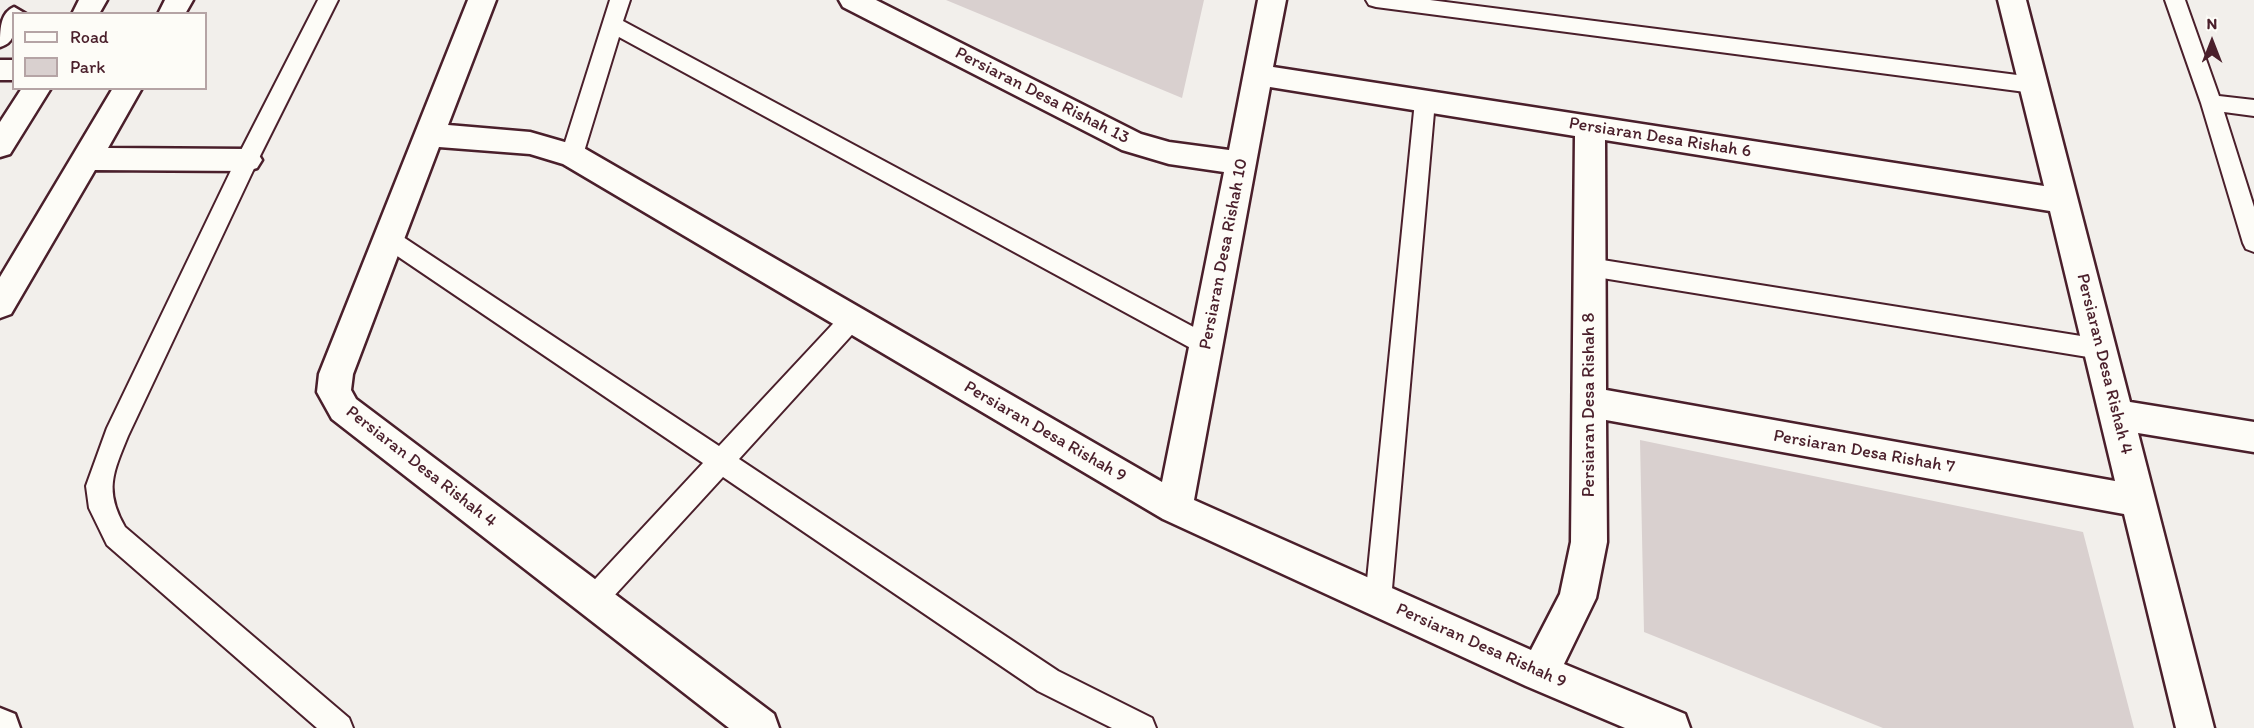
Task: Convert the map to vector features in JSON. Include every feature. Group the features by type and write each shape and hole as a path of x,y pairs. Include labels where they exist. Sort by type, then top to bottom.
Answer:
{"street":[{"name":"Persiaran Desa Rishah 4","path":"482,0 336,374 334,392 344,409 760,728"},
{"name":"Persiaran Desa Rishah 13","path":"853,0 1132,142 1170,153 1241,163"},
{"name":"Persiaran Desa Rishah 10","path":"1175,508 1272,0"},
{"name":"Persiaran Desa Rishah 4","path":"2012,0 2195,728"},
{"path":"0,37 12,20"},
{"name":"Persiaran Desa Rishah 6","path":"1258,75 2063,201"},
{"path":"0,146 36,90"},
{"path":"0,305 127,90"},
{"name":"Persiaran Desa Rishah 8","path":"1539,673 1578,598 1588,542 1590,128"},
{"name":"Persiaran Desa Rishah 9","path":"430,135 530,143 572,155 1175,508 1539,673 1671,728"},
{"path":"87,159 247,160"},
{"name":"Persiaran Desa Rishah 7","path":"1590,402 2138,501"},
{"path":"2117,415 2254,437"}],"lane":[{"path":"328,0 247,160 116,436 98,481 100,509 116,536 339,728"},
{"path":"572,155 620,0"},
{"path":"1376,0 2033,85"},
{"path":"2175,0 2211,103 2254,243"},
{"path":"612,24 1206,345"},
{"path":"1378,600 1425,101"},
{"path":"2211,103 2254,108"},
{"path":"389,239 1048,681 1142,728"},
{"path":"1590,267 2100,349"},
{"path":"593,600 852,319"}],"green space":[{"path":"946,0 1204,0 1182,98"},
{"path":"1640,440 2083,532 2134,728 1883,728 1644,632"}]}
